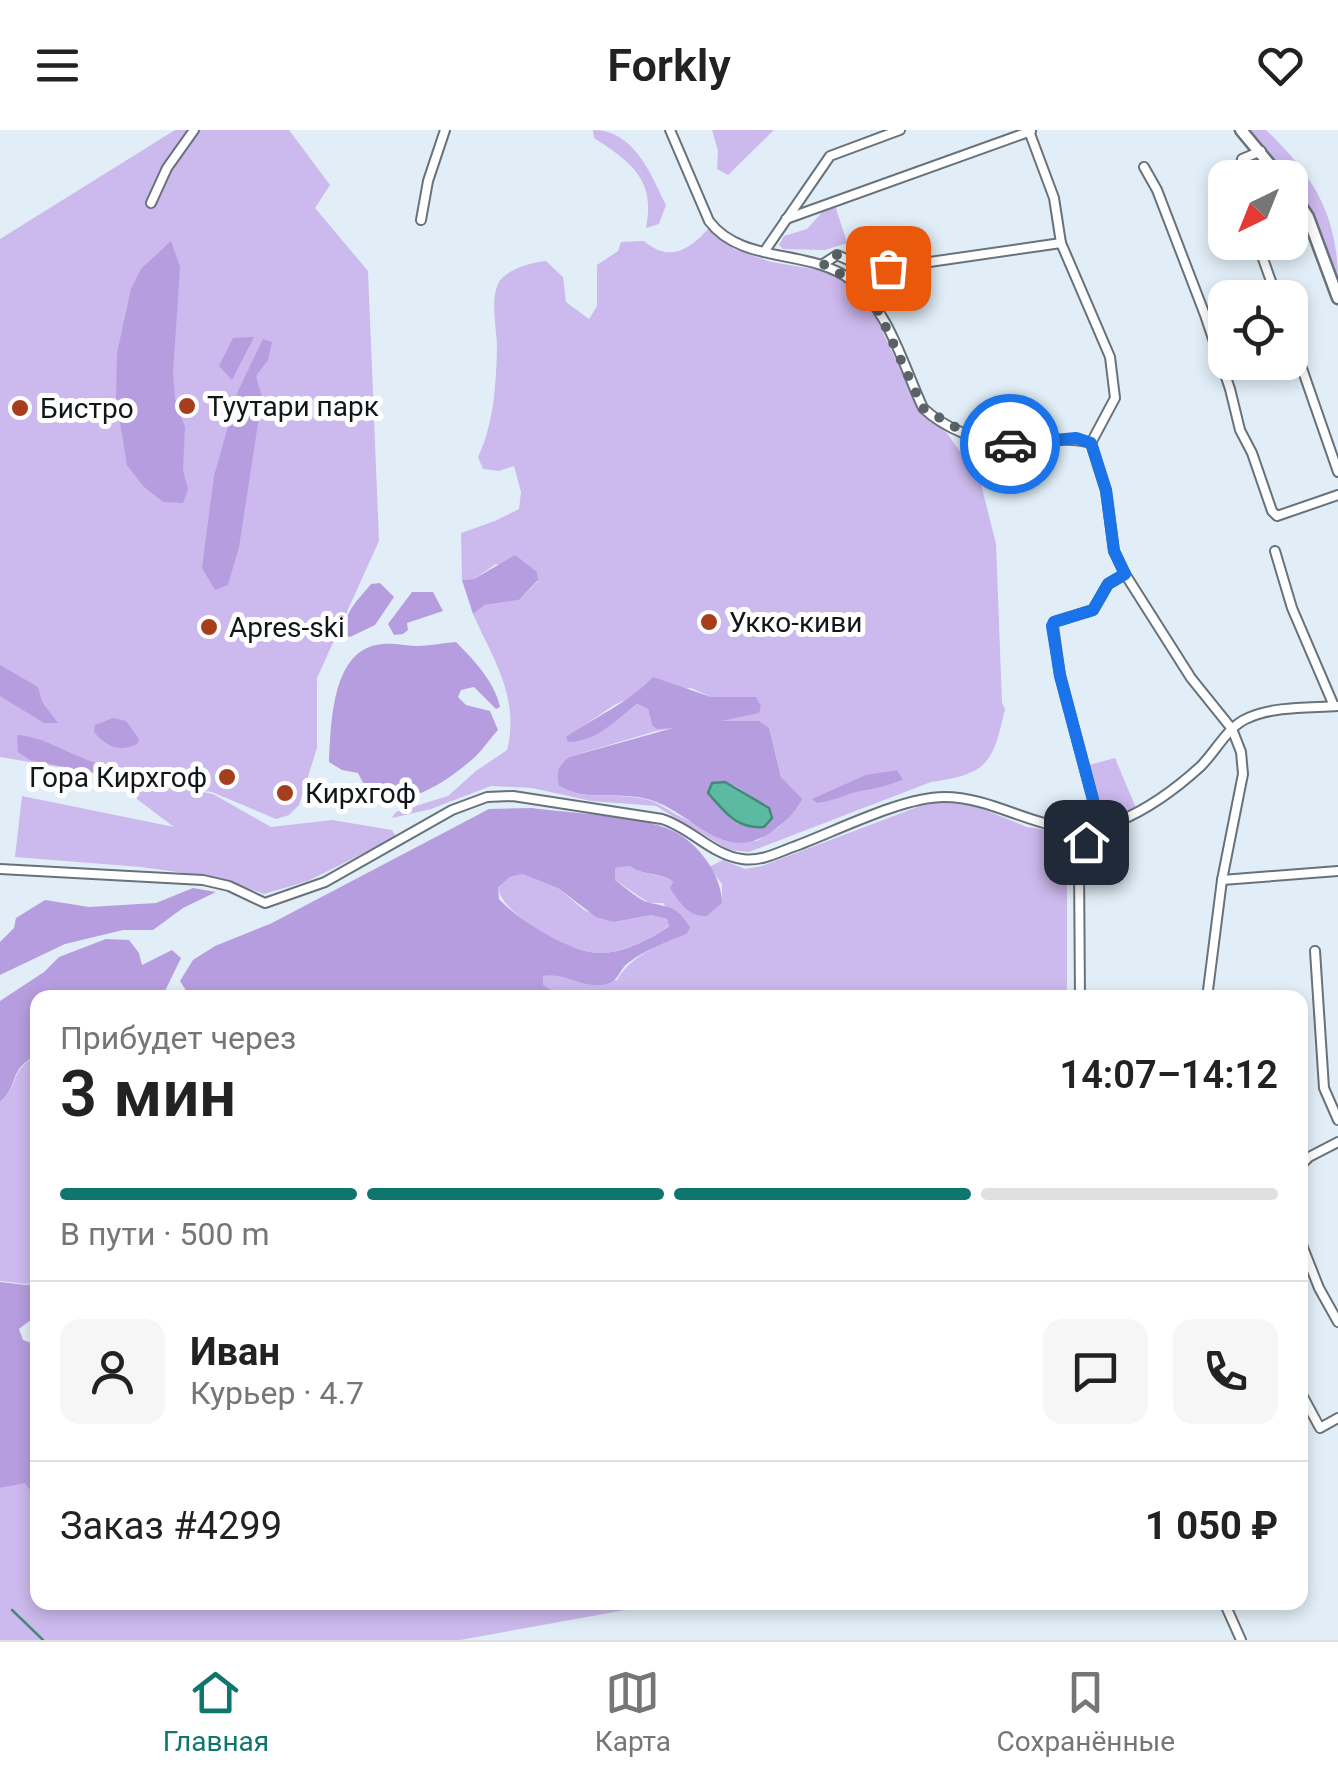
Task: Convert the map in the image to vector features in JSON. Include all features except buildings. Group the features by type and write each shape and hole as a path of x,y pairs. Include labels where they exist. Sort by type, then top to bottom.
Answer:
{"street":[{"path":"150,203 166,168 194,130"},
{"path":"421,220 428,181 445,130"},
{"path":"670,130 716,230 764,252 823,264 851,280 877,308 929,414 972,437 1009,444 1076,438 1091,443"},
{"path":"764,252 830,156 900,130"},
{"path":"1241,130 1268,160"},
{"path":"786,219 1027,131 1054,198 1062,243 1110,357 1116,398 1091,443 1106,490 1114,551 1191,678 1232,729 1241,752 1242,774 1222,880 1208,990"},
{"path":"1242,160 1261,151"},
{"path":"1144,167 1157,190 1211,334 1240,430 1272,511 1278,516 1338,495"},
{"path":"1308,217 1338,298"},
{"path":"823,264 837,255 869,269 888,268 1062,243"},
{"path":"1306,380 1338,472"},
{"path":"0,869 203,880 231,887 265,904 325,882 452,810 500,796 662,819 682,826 720,852 744,860 775,854 929,798 968,799 1046,826 1095,827 1141,810 1172,788 1199,768 1245,719 1266,712 1336,706 1292,608 1275,551"},
{"path":"1080,990 1079,864 1095,827 1052,626 1093,610 1108,584 1125,574"},
{"path":"1222,880 1338,871"},
{"path":"1314,951 1324,1088 1338,1120"},
{"path":"1308,1158 1338,1142"},
{"path":"1308,1260 1338,1322"},
{"path":"1308,1406 1320,1428 1338,1418"},
{"path":"1228,1610 1242,1640"}],"shaded area":[{"name":"Туутари парк","path":"175,130 289,130 330,185 315,208 368,271 379,541 317,678 317,748 299,805 289,815 276,819 212,792 147,782 213,794 271,827 332,820 392,830 396,837 308,881 264,894 220,878 15,857 22,796 174,827 137,799 137,780 0,757 0,239"},
{"path":"593,130 620,137 639,156 666,205 659,224 646,228 644,185 629,164 594,138"},
{"path":"712,130 774,130 728,175 717,169 718,151"},
{"path":"1247,130 1266,130 1294,160 1272,160"},
{"path":"1308,179 1328,216 1338,282 1311,212"},
{"path":"826,208 836,208 847,243 825,250 783,249 779,245 784,236 807,229"},
{"path":"710,227 734,249 771,262 832,272 852,287 876,317 918,408 947,433 980,480 996,544 1005,709 992,753 965,775 931,782 749,852 729,850 656,806 591,801 532,788 491,786 431,809 392,818 396,812 448,796 507,750 510,713 503,680 473,614 485,605 519,600 538,581 496,564 474,579 462,580 461,533 519,509 521,492 514,466 499,471 483,469 478,457 488,431 495,390 494,307 498,284 512,271 546,261 563,277 566,302 589,319 597,306 597,265 618,251 621,242 644,241 653,248 671,252 687,247","holes":["691,688 711,697 756,697 652,725 648,709 637,704 625,713 567,737 614,705 637,695","714,721 769,728 781,777 801,799 779,827 757,841 699,825 650,800 579,794 559,786 558,770 569,757 656,731","897,770 902,780 817,803 855,781"]},
{"path":"171,241 180,267 173,372 175,399 185,427 183,470 188,489 183,503 163,502 143,486 127,465 116,398 117,353 131,289 141,269"},
{"path":"254,337 232,380 219,366 233,338"},
{"path":"263,339 272,342 268,360 256,376 262,397 239,547 228,585 215,590 202,568 214,476 238,391"},
{"path":"515,555 537,572 538,580 519,600 485,605 473,614 462,580 474,579"},
{"path":"380,583 394,597 375,625 350,637 344,635 352,607 371,584"},
{"path":"412,592 433,592 443,611 407,623 408,630 394,635 388,624"},
{"path":"456,642 488,680 500,707 496,709 474,687 461,690 458,697 466,705 490,711 498,730 477,755 432,788 391,799 371,793 358,773 329,762 336,694 350,662 361,651 381,644 421,646"},
{"path":"0,665 38,687 42,702 58,723 44,723 0,696"},
{"path":"653,677 711,697 756,697 761,706 759,713 721,721 759,721 769,728 781,777 802,799 792,814 770,833 737,843 709,833 651,800 581,794 559,786 558,770 569,757 673,728 657,729 648,709 637,704 597,734 568,742 566,737","holes":["718,781 735,786 769,808 764,827 743,826 724,810"]},
{"path":"113,718 126,721 139,739 137,744 113,747 94,732 95,725"},
{"path":"17,735 116,766 123,770 123,775 116,777 30,760 18,752"},
{"path":"1115,758 1136,808 1105,820 1089,765"},
{"path":"897,770 903,780 827,801 817,803 812,799 866,775"},
{"path":"725,782 769,808 772,818 764,827 739,822 708,793 712,783"},
{"path":"941,802 975,806 1027,827 1067,833 1067,990 550,990 542,985 542,976 550,974 617,980 639,957 687,934 663,903 649,903 615,880 615,868 630,866 668,879 686,908 707,916 722,903 722,884 709,867 723,860 745,869 762,866 920,806"},
{"path":"532,808 604,816 671,830 707,860 718,881 722,903 707,916 695,914 677,899 670,888 673,882 668,879 630,866 615,868 615,880 641,899 677,911 690,927 687,934 635,958 606,984 590,985 551,975 543,976 543,985 551,990 186,990 180,981 193,960 215,946 272,923 489,809","holes":["522,874 558,888 596,917 614,922 651,915 667,919 669,926 629,947 591,952 547,935 519,917 499,899 498,887 510,877"]},
{"path":"522,874 558,888 584,910 614,922 651,915 667,919 669,925 647,939 613,952 592,953 577,948 526,922 502,898 498,887 508,878"},
{"path":"193,888 216,892 183,908 153,930 123,930 65,944 0,975 0,942 14,928 16,918 45,900 89,907 156,903"},
{"path":"106,939 129,940 142,965 172,950 181,958 165,990 30,990 30,1059 17,1072 0,1102 0,1001 44,972 59,957"},
{"path":"28,1062 30,1283 26,1284 0,1281 0,1102"},
{"path":"0,1282 30,1284 30,1320 19,1329 23,1340 30,1342 30,1490 25,1483 0,1488"},
{"path":"25,1482 30,1489 30,1610 625,1610 460,1640 0,1640 0,1488"}],"waterway":[{"path":"12,1610 43,1640"}],"way so far":[{"path":"888,268 869,269 837,255 823,264 851,280 877,308 929,414 972,437 1010,444"}],"place":[{"name":"Туутари парк","path":"187,406"},
{"name":"Бистро","path":"20,408"},
{"name":"Укко-киви","path":"709,622"},
{"name":"Apres-ski","path":"209,627"},
{"name":"Гора Кирхгоф","path":"227,777"},
{"name":"Кирхгоф","path":"285,793"}],"route":[{"path":"1010,444 1076,438 1091,443 1106,490 1114,551 1125,574 1108,584 1093,610 1052,626 1060,676 1100,826 1090,828 1086,842"}]}
